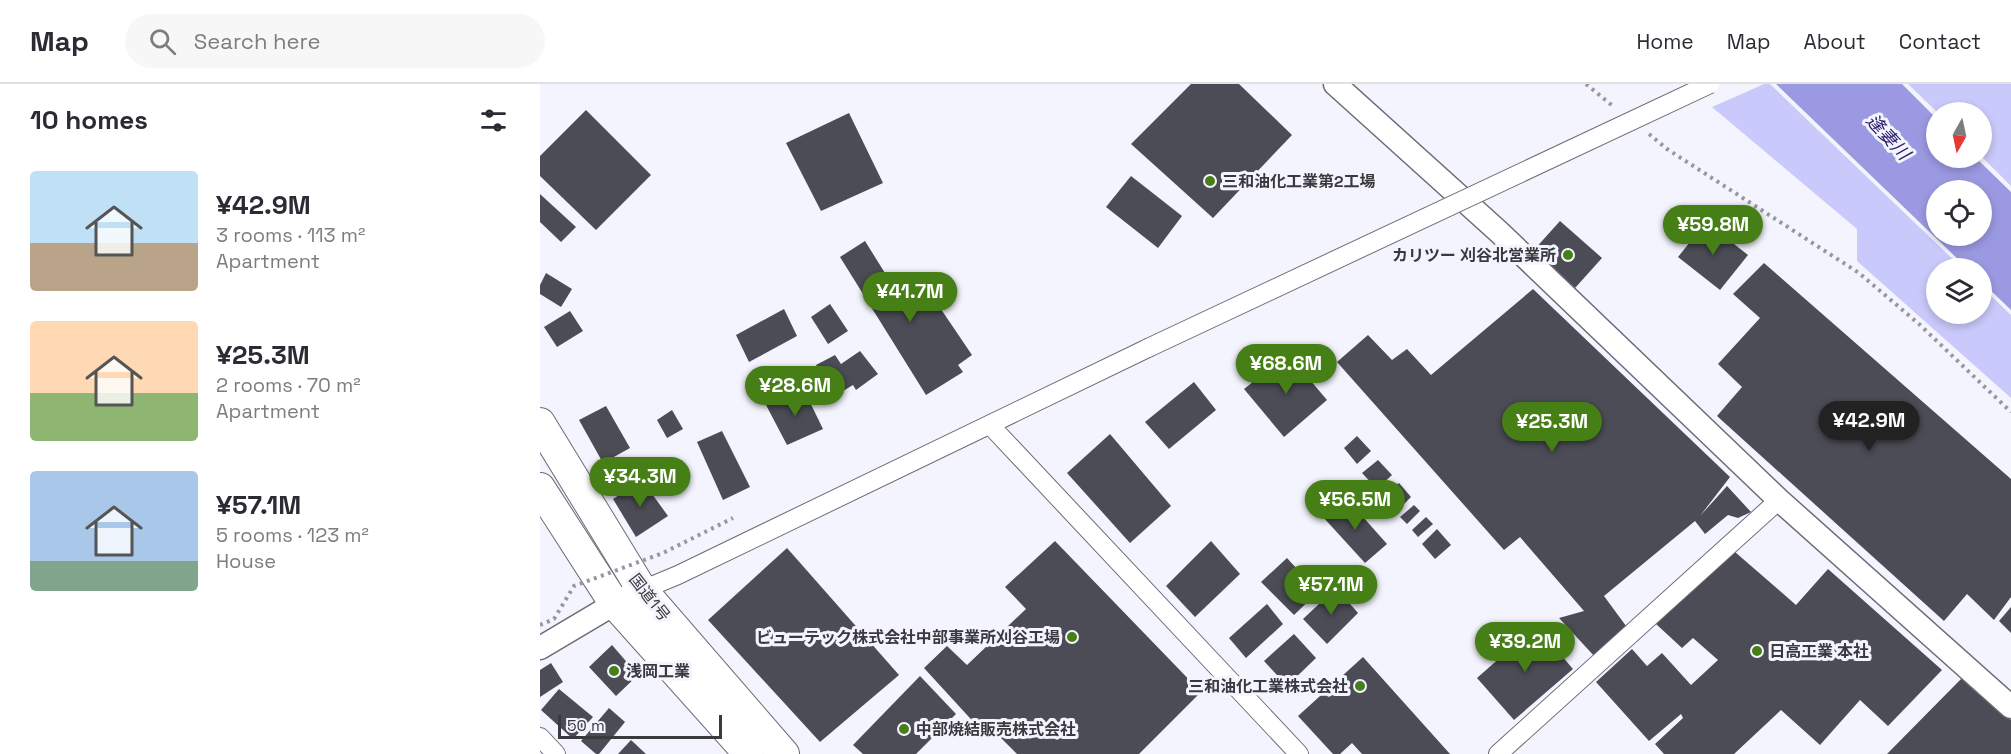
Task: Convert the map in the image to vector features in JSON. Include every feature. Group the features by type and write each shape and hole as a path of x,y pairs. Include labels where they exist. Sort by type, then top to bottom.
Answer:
{"highway":[{"name":"国道1号","path":"540,423 642,590 784,754"},
{"name":"国道1号","path":"540,488 614,603 749,754"}],"street":[{"path":"1335,84 1499,232 1779,500 2011,707"},
{"path":"540,648 614,603 678,575 1148,348 1710,84"},
{"path":"990,425 1299,754"},
{"path":"1498,754 1779,500"},
{"path":"540,737 556,754"}],"path":[{"path":"1586,84 1618,110"},
{"path":"1642,129 1667,148 1859,273 1919,324 2011,412"},
{"path":"540,625 554,619 574,586 663,553 733,518"}],"shaded area":[{"path":"1764,84 1770,84 1926,234 1926,246 1939,246 1952,258 1926,258 1926,322 1857,261 1857,229 1712,107"},
{"path":"1908,84 2011,84 2011,186 1992,167 1992,102 1927,102"},
{"path":"1992,297 2011,315 2011,398 1928,324 1992,324"}],"water":[{"name":"逢妻川","path":"1776,84 1902,84 1926,108 1926,168 1986,168 2011,192 2011,310 1992,292 1992,258 1957,258 1944,246 1992,246 1992,180 1926,180 1926,229"}],"building":[{"name":"三和油化工業第2工場","path":"1191,84 1239,84 1292,135 1213,218 1131,144"},
{"path":"586,110 651,175 596,230 540,176 540,156"},
{"path":"849,113 883,183 821,211 786,143"},
{"path":"1131,176 1182,216 1158,248 1106,207"},
{"path":"540,194 576,227 561,242 540,222"},
{"name":"カリツー 刈谷北営業所","path":"1560,221 1602,258 1575,288 1533,251"},
{"path":"1706,222 1748,255 1720,290 1678,257"},
{"path":"865,241 903,302 926,287 972,355 958,365 963,372 926,395 840,257"},
{"path":"1764,263 2011,479 2011,597 1994,620 1967,594 1944,621 1717,416 1742,387 1718,364 1760,318 1733,294"},
{"path":"546,273 572,289 561,307 540,294 540,285"},
{"path":"1533,289 1730,477 1700,516 1727,486 1751,512 1738,518 1728,515 1705,534 1695,521 1604,596 1629,630 1596,658 1559,618 1584,611 1520,537 1504,550 1337,362 1368,335 1392,360 1407,349 1431,375"},
{"path":"830,304 848,331 828,344 811,317"},
{"path":"784,309 797,336 749,362 736,335"},
{"path":"570,311 583,331 557,347 544,327"},
{"path":"860,351 878,374 856,390 853,385 833,397 816,365 835,355 841,364"},
{"path":"1288,354 1327,400 1284,437 1244,389"},
{"path":"1194,382 1216,410 1169,449 1145,422"},
{"path":"803,388 823,429 787,445 766,405"},
{"path":"606,406 630,448 603,463 579,420"},
{"path":"672,410 683,429 667,438 657,420"},
{"path":"722,431 750,487 723,500 697,442"},
{"path":"1110,434 1171,506 1130,543 1067,473"},
{"path":"1357,436 1371,451 1357,464 1344,448"},
{"path":"1378,460 1392,475 1377,489 1362,473"},
{"path":"642,480 668,516 636,537 613,499"},
{"path":"1399,483 1411,497 1396,512 1383,496"},
{"path":"1347,499 1387,544 1365,563 1323,517"},
{"path":"1414,505 1420,511 1407,524 1400,517"},
{"path":"1426,517 1433,524 1418,537 1412,530"},
{"path":"1437,529 1451,545 1435,559 1422,544"},
{"name":"ビューテック株式会社中部事業所刈谷工場","path":"1055,541 1201,692 1139,754 1017,754 985,722 979,728 924,668 947,646 967,665 1026,609 1005,587"},
{"path":"1211,541 1240,574 1195,617 1166,586"},
{"path":"787,548 899,675 820,742 708,620"},
{"path":"1735,552 1796,605 1828,569 1942,670 1888,726 1860,700 1820,745 1781,710 1734,754 1664,754 1655,744 1683,718 1681,714 1649,741 1596,682 1632,649 1647,666 1662,653 1691,685 1718,660 1693,638 1682,648 1656,624"},
{"path":"1287,558 1318,592 1294,615 1261,582"},
{"path":"1336,588 1358,613 1327,644 1303,619"},
{"path":"1267,604 1283,624 1246,658 1229,638"},
{"path":"2011,607 2011,633 1999,621"},
{"path":"1536,626 1573,669 1514,720 1477,678"},
{"path":"1294,634 1316,658 1287,686 1264,661"},
{"name":"浅岡工業","path":"612,645 638,675 616,696 589,667"},
{"name":"三和油化工業株式会社","path":"1363,657 1450,754 1362,754 1352,743 1340,754 1333,754 1298,716"},
{"path":"551,663 563,682 540,697 540,670"},
{"name":"中部焼結販売株式会社","path":"920,676 956,714 916,754 863,754 853,745"},
{"path":"1963,677 2011,720 2011,754 1887,754"},
{"path":"559,689 593,717 573,739 541,710"},
{"path":"609,708 625,722 599,754 596,754 581,741"},
{"path":"631,740 646,754 618,754"}],"place":[{"name":"三和油化工業第2工場","path":"1210,181"},
{"name":"カリツー 刈谷北営業所","path":"1568,255"},
{"name":"ビューテック株式会社中部事業所刈谷工場","path":"1072,637"},
{"name":"日高工業 本社","path":"1757,651"},
{"name":"浅岡工業","path":"614,671"},
{"name":"三和油化工業株式会社","path":"1360,686"},
{"name":"中部焼結販売株式会社","path":"904,729"}]}
